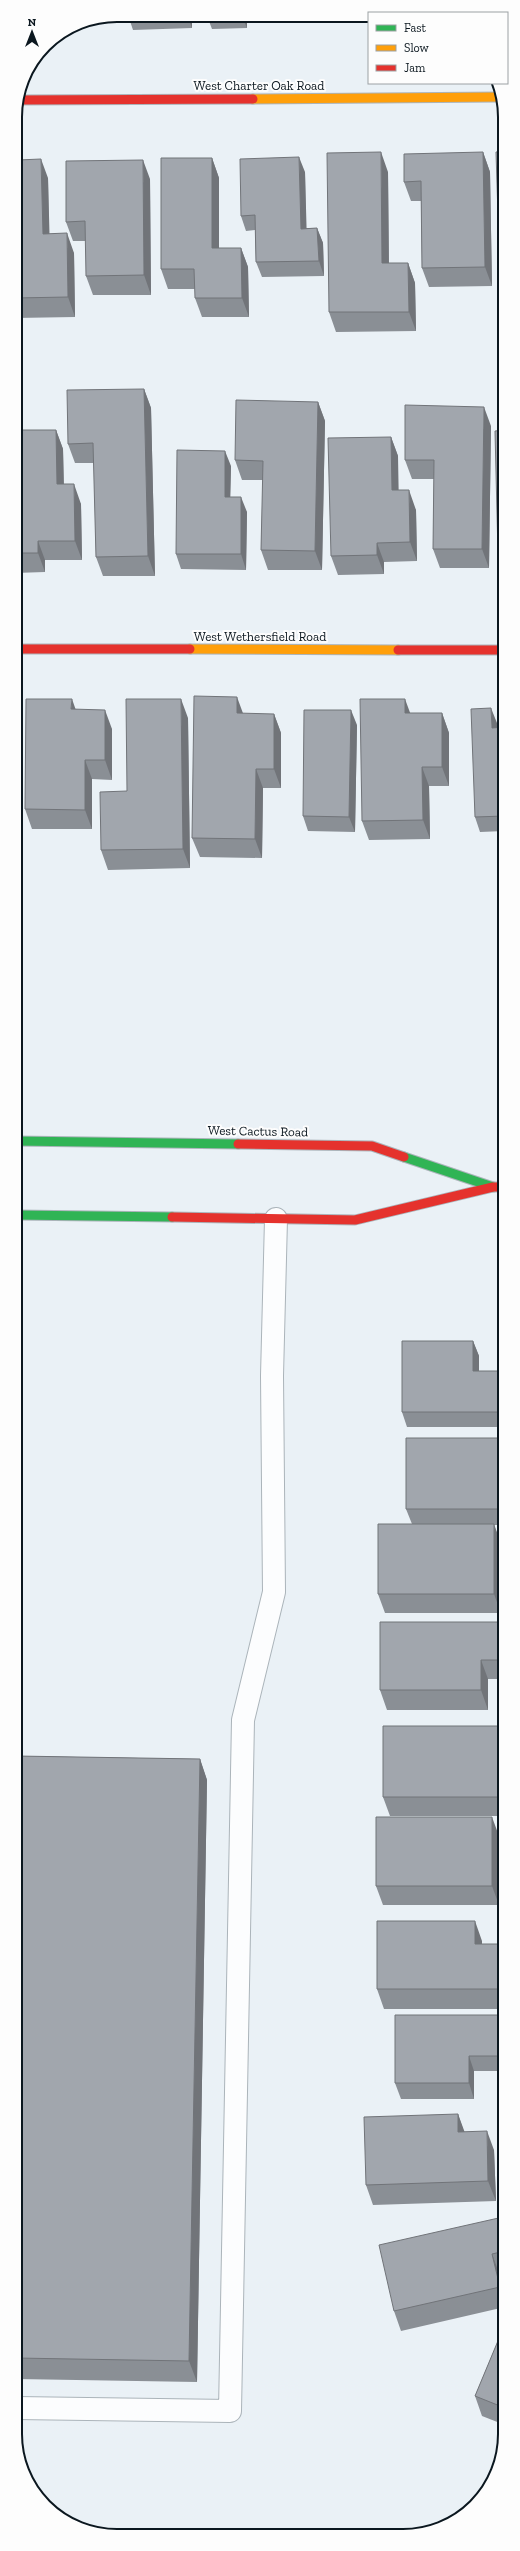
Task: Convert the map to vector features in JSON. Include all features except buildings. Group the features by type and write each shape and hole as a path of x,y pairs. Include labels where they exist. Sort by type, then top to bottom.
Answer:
{"main road":[{"name":"West Charter Oak Road","path":"24,100 496,96"},
{"name":"West Wethersfield Road","path":"22,649 498,650"},
{"name":"West Cactus Road","path":"22,1141 372,1146 493,1187"},
{"path":"22,1149 41,1141"},
{"name":"West Cactus Road","path":"22,1216 356,1220 498,1187"}],"lane":[{"path":"22,2408 230,2411 243,1720 274,1592 272,1376 276,1219"}],"traffic: fast":[{"path":"22,1141 238,1144"},
{"path":"404,1157 493,1187"},
{"path":"22,1215 172,1217"}],"traffic: slow":[{"path":"253,99 496,97"},
{"path":"190,649 398,650"}],"traffic: jam":[{"path":"24,100 253,99"},
{"path":"22,649 190,649"},
{"path":"398,650 498,650"},
{"path":"238,1144 372,1146 404,1157"},
{"path":"172,1217 355,1220 498,1187"}]}
